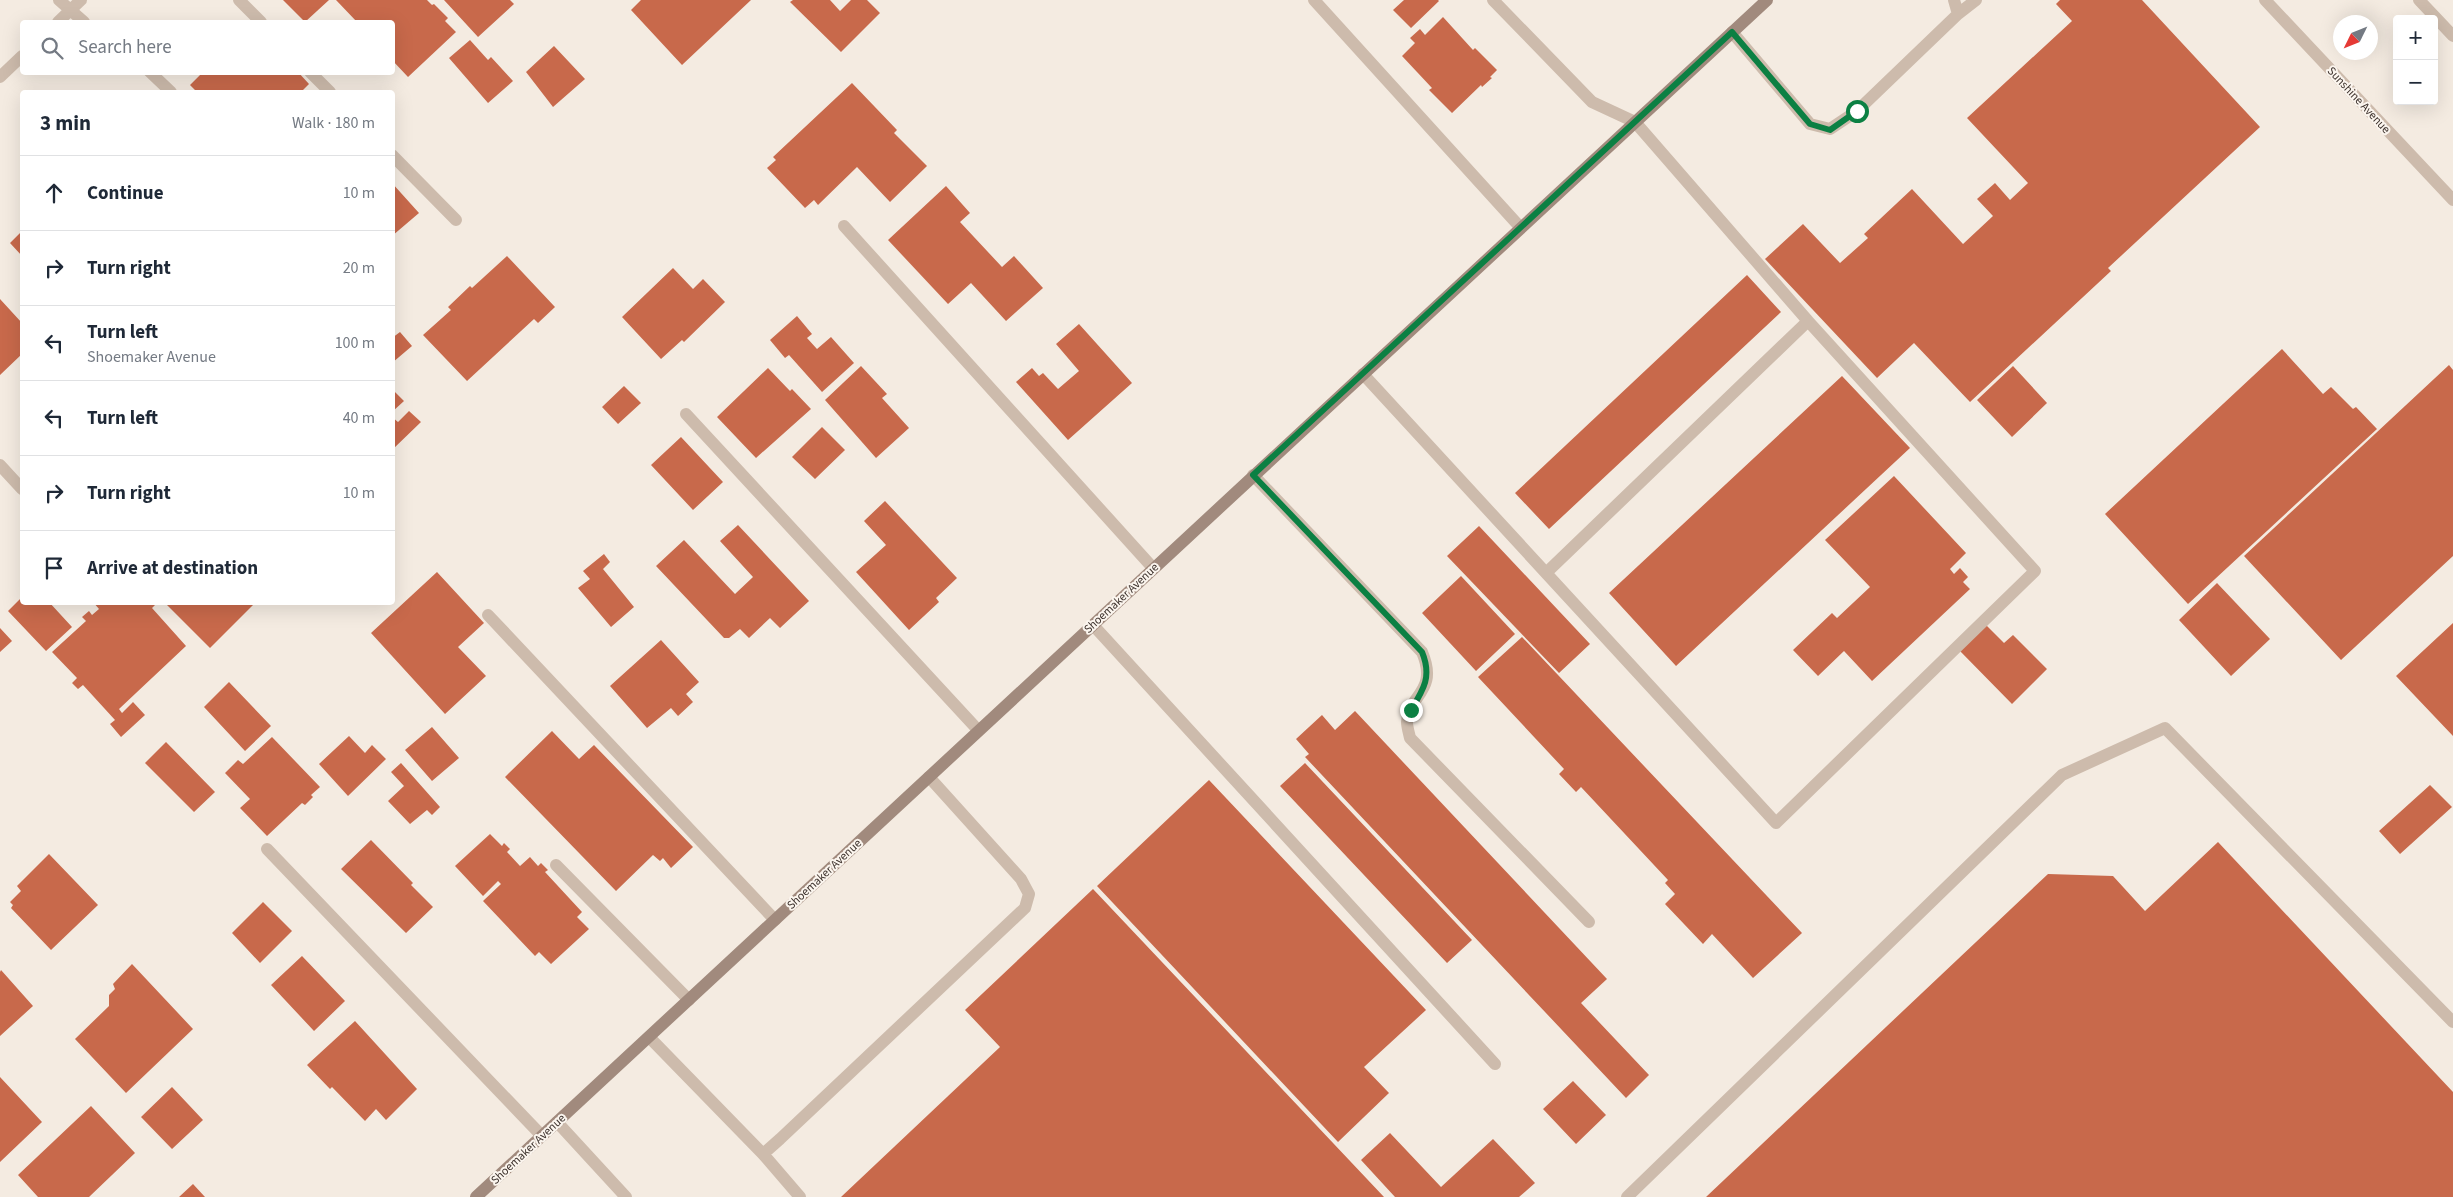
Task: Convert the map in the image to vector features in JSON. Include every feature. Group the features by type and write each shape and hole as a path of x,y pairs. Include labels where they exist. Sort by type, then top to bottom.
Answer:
{"main road":[{"name":"Shoemaker Avenue","path":"476,1197 1767,0"}],"street":[{"path":"59,0 69,11 81,20"},
{"path":"60,20 81,0"},
{"path":"239,0 259,20"},
{"path":"1314,0 1520,227"},
{"path":"1363,374 1776,823 2035,571 1808,321 1635,122 1592,102 1494,0"},
{"path":"1954,0 1958,14"},
{"path":"1732,32 1810,124 1830,130 1857,111 1958,14 1976,0"},
{"name":"Sunshine Avenue","path":"2265,0 2453,200"},
{"path":"2420,0 2453,36"},
{"path":"0,77 20,58"},
{"path":"153,75 169,90"},
{"path":"313,75 328,90"},
{"path":"395,159 456,220"},
{"path":"844,226 1153,568"},
{"path":"1546,573 1808,321"},
{"path":"686,414 978,730"},
{"path":"0,465 20,487"},
{"path":"1253,475 1422,652 1428,666 1425,689 1407,720 1410,738 1589,922"},
{"path":"488,615 775,920"},
{"path":"1093,625 1495,1064"},
{"path":"1627,1197 2062,775 2165,728 2453,1022"},
{"path":"763,1154 1025,908 1029,894 1021,879 929,776"},
{"path":"267,849 542,1136"},
{"path":"556,864 689,1000"},
{"path":"649,1037 763,1154 800,1197"},
{"path":"557,1122 626,1197"}],"building":[{"path":"283,0 329,0 307,20 303,20"},
{"path":"336,0 427,0 432,5 434,4 448,18 445,21 456,32 408,77 395,63 395,20 355,20"},
{"path":"444,0 510,0 514,4 478,37"},
{"path":"641,0 751,0 682,65 631,10"},
{"path":"793,0 830,0 840,11 851,0 867,0 880,13 841,52 790,2"},
{"path":"1404,0 1439,1 1411,28 1393,10"},
{"path":"2060,0 2142,0 2260,127 2108,268 2111,271 1970,402 1914,343 1877,378 1765,259 1803,224 1840,263 1868,238 1864,234 1912,189 1963,244 1993,216 1977,199 1995,183 2010,200 2028,183 1967,118 2072,21 2056,4"},
{"path":"1443,17 1473,50 1475,48 1497,70 1490,77 1492,78 1482,87 1481,85 1452,113 1429,90 1432,88 1402,56 1415,43 1410,38 1420,29 1425,35"},
{"path":"470,40 488,60 491,57 513,81 488,103 449,58"},
{"path":"554,46 585,79 553,107 526,72"},
{"path":"200,75 301,75 309,84 303,90 195,90 190,85"},
{"path":"852,83 897,130 894,133 927,166 890,202 857,167 818,205 814,200 805,208 767,168 776,160 773,157"},
{"path":"395,186 419,213 395,233"},
{"path":"946,186 970,213 960,222 1002,267 1014,256 1043,288 1006,321 971,283 948,304 888,240"},
{"path":"20,233 20,254 10,243"},
{"path":"507,256 555,307 538,323 534,319 467,381 423,335 451,310 448,307 470,286 472,288"},
{"path":"673,268 693,289 703,279 725,302 684,342 682,340 661,359 622,317"},
{"path":"1747,275 1781,312 1549,529 1515,493"},
{"path":"0,299 20,321 20,356 0,375"},
{"path":"797,316 812,334 807,338 817,349 831,337 854,363 822,392 789,355 785,358 770,340"},
{"path":"1079,324 1132,383 1068,440 1016,382 1032,368 1039,376 1043,373 1058,389 1079,371 1056,344"},
{"path":"400,332 412,346 395,360 395,336"},
{"path":"2282,349 2323,394 2331,387 2353,409 2356,407 2377,429 2188,604 2105,514"},
{"path":"2449,365 2453,370 2453,556 2341,660 2244,556"},
{"path":"861,366 887,394 882,398 909,428 876,458 825,400"},
{"path":"2013,366 2047,403 2012,437 1977,400"},
{"path":"768,368 811,409 756,458 717,417"},
{"path":"1842,376 1910,448 1676,666 1609,593"},
{"path":"624,386 641,403 618,424 602,407"},
{"path":"395,392 404,401 395,409"},
{"path":"409,411 421,422 395,447 395,420 398,422"},
{"path":"822,427 845,450 815,479 792,457"},
{"path":"681,437 723,482 693,510 651,465"},
{"path":"1894,476 1966,553 1950,569 1954,574 1960,568 1968,577 1963,582 1970,589 1872,681 1844,651 1818,676 1793,650 1832,613 1837,618 1870,587 1825,540"},
{"path":"885,501 957,578 936,598 939,602 909,630 856,572 886,545 864,521"},
{"path":"738,525 809,601 780,628 770,618 749,638 740,629 729,638 724,638 656,566 684,540 735,594 753,577 720,541"},
{"path":"1479,526 1590,644 1559,673 1447,556"},
{"path":"604,554 610,562 603,569 634,607 611,627 578,588 590,579 583,571"},
{"path":"437,572 484,623 458,647 486,676 445,714 371,633"},
{"path":"1461,576 1515,634 1476,671 1422,613"},
{"path":"2217,583 2270,639 2231,676 2179,620"},
{"path":"20,599 20,605 52,605 72,627 46,651 8,611"},
{"path":"96,605 155,605 152,608 186,646 119,709 122,713 133,702 145,715 121,737 110,724 115,720 83,685 78,689 72,683 77,678 52,652 86,621 82,617 89,611 92,615 99,609"},
{"path":"167,605 253,605 210,648"},
{"path":"2453,623 2453,736 2396,676"},
{"path":"1986,625 2004,643 2013,635 2047,669 2012,704 1960,651"},
{"path":"0,628 12,641 0,652"},
{"path":"1522,637 1802,933 1753,978 1712,934 1703,944 1665,904 1675,894 1665,883 1668,880 1581,787 1576,792 1559,774 1564,769 1478,677"},
{"path":"661,640 699,682 686,694 693,702 678,716 671,708 647,728 610,686"},
{"path":"229,682 271,726 245,751 204,707"},
{"path":"1355,711 1607,979 1581,1003 1649,1075 1626,1098 1305,757 1309,754 1296,739 1322,715 1335,730"},
{"path":"432,727 459,758 432,781 405,750"},
{"path":"552,731 579,759 594,745 693,847 671,868 663,858 660,861 653,855 616,891 505,777"},
{"path":"349,736 365,753 372,745 386,759 348,796 319,764"},
{"path":"272,737 320,787 311,795 313,797 305,805 302,803 267,836 240,808 250,799 225,773 238,760 243,764"},
{"path":"166,742 215,792 194,812 145,763"},
{"path":"401,763 440,807 432,815 427,810 410,824 388,801 404,786 391,772"},
{"path":"1305,763 1472,940 1447,963 1280,786"},
{"path":"1209,780 1426,1010 1364,1067 1389,1093 1338,1142 1097,886"},
{"path":"2430,785 2452,807 2400,854 2379,831"},
{"path":"490,834 502,846 504,843 510,849 507,852 520,866 530,857 538,866 541,863 548,870 545,872 582,912 577,917 589,929 551,964 539,952 535,956 483,901 501,884 498,881 483,896 455,866"},
{"path":"371,840 413,883 411,885 433,907 406,933 341,869"},
{"path":"2218,842 2453,1092 2453,1197 1706,1197 2048,874 2113,876 2145,911"},
{"path":"49,854 98,905 51,950 11,908 13,905 10,902 21,891 17,886"},
{"path":"1093,889 1384,1197 841,1197 1000,1047 965,1010"},
{"path":"263,902 292,931 260,963 232,933"},
{"path":"302,956 345,1001 314,1031 271,985"},
{"path":"132,964 193,1029 126,1093 75,1039 109,1006 109,995 115,989 113,984"},
{"path":"1,970 33,1006 0,1036 0,972"},
{"path":"355,1021 417,1089 386,1120 376,1109 365,1121 332,1087 330,1089 307,1065"},
{"path":"0,1077 42,1122 0,1162"},
{"path":"1573,1081 1606,1115 1576,1144 1543,1109"},
{"path":"172,1087 203,1120 172,1149 141,1117"},
{"path":"91,1106 135,1153 89,1197 38,1197 18,1175"},
{"path":"1390,1133 1441,1187 1493,1139 1535,1183 1519,1197 1395,1197 1361,1160"},
{"path":"193,1184 205,1197 179,1197"}],"route":[{"path":"1411,710 1425,689 1428,666 1422,652 1253,475 1732,32 1810,124 1830,130 1857,111"}]}
